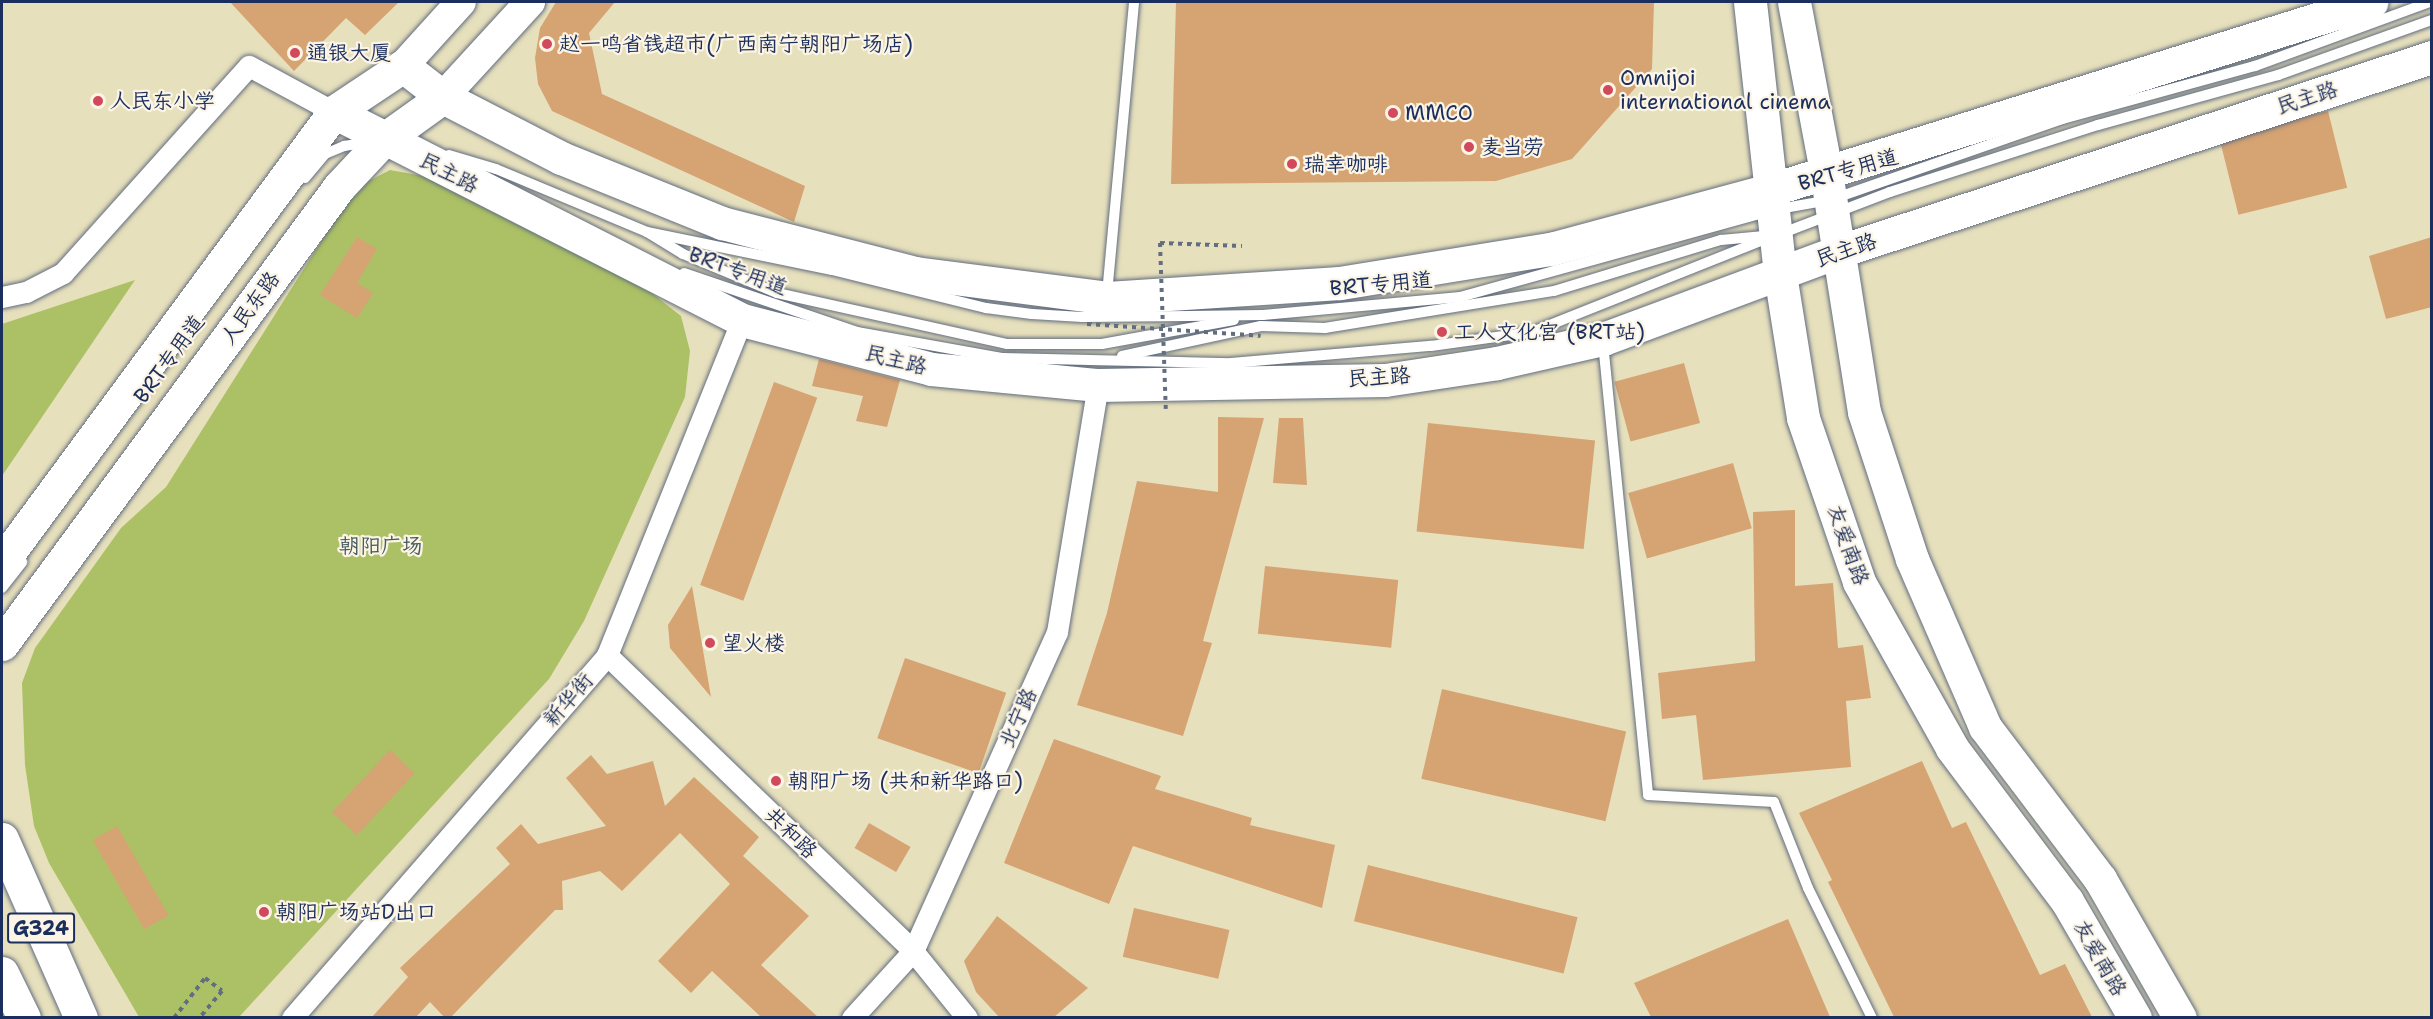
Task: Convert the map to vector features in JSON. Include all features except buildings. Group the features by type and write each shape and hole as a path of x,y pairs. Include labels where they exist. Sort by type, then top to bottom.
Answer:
{"main road":[{"path":"14,558 334,112 403,66 461,2"},
{"name":"人民东路","path":"2,644 339,187 383,140 443,97 530,2"},
{"name":"友爱南路","path":"1750,2 1780,274 1803,418 1860,582 1952,748 2067,901 2135,1017"},
{"name":"友爱南路","path":"1794,2 1830,196 1864,412 1912,559 1985,727 2100,879 2180,1017"},
{"path":"403,66 443,97 561,158 722,223 915,273 1107,298 1340,283 1774,212 1830,196 2371,2"},
{"name":"民主路","path":"334,112 383,140 742,320 931,369 1385,380 1497,363 1603,339 1837,252 2431,57"},
{"name":"G324","path":"2,839 81,1017"},
{"name":"G324","path":"2,974 24,1017"}],"street":[{"path":"2,297 26,292 63,273 249,66 334,112"},
{"name":"新华街","path":"292,1017 607,655 742,320"},
{"name":"北宁路","path":"852,1017 913,951 1057,632 1100,373"},
{"name":"共和路","path":"607,655 913,951 967,1017"}],"lane":[{"path":"1107,298 1134,2"},
{"name":"BRT专用道","path":"1830,196 2062,119 2255,66 2430,2"},
{"name":"BRT专用道","path":"647,232 832,270 986,308 1082,317 1263,315 1460,297 2278,75 2432,20"},
{"path":"327,181 348,160 383,140"},
{"name":"BRT专用道","path":"298,186 325,154 344,146 383,140 496,169 647,232 683,254 777,292 1007,344 1102,344 1263,315"},
{"name":"BRT专用道","path":"383,140 462,168 590,228"},
{"name":"BRT专用道","path":"1100,373 1260,326 1325,328 1554,291 1721,240 1774,212"},
{"name":"BRT专用道","path":"676,269 708,284 857,332 1100,373 1431,346 1532,332 1774,212"},
{"path":"1603,339 1648,795 1774,802 1808,888 1872,1017"},
{"path":"2,588 14,558"}],"path":[{"path":"1166,413 1160,243 1242,246"},
{"path":"1087,324 1260,336"},
{"path":"174,1017 205,978 222,991 199,1017"}],"green space":[{"name":"朝阳广场","path":"390,170 429,177 621,269 681,316 690,351 685,397 584,621 549,679 239,1017 139,1017 49,863 34,826 25,765 22,683 35,648 121,528 166,487 355,188"},
{"path":"135,280 2,476 2,324"}],"place":[{"name":"赵一鸣省钱超市(广西南宁朝阳广场店)","path":"547,44"},
{"name":"通银大厦","path":"295,53"},
{"name":"Omnijoi international cinema","path":"1608,90"},
{"name":"人民东小学","path":"98,101"},
{"name":"MMCO","path":"1393,113"},
{"name":"麦当劳","path":"1469,147"},
{"name":"瑞幸咖啡","path":"1292,164"},
{"name":"工人文化宫 (BRT站)","path":"1442,332"},
{"name":"望火楼","path":"710,643"},
{"name":"朝阳广场 (共和新华路口)","path":"776,781"},
{"name":"朝阳广场站D出口","path":"264,912"}]}
